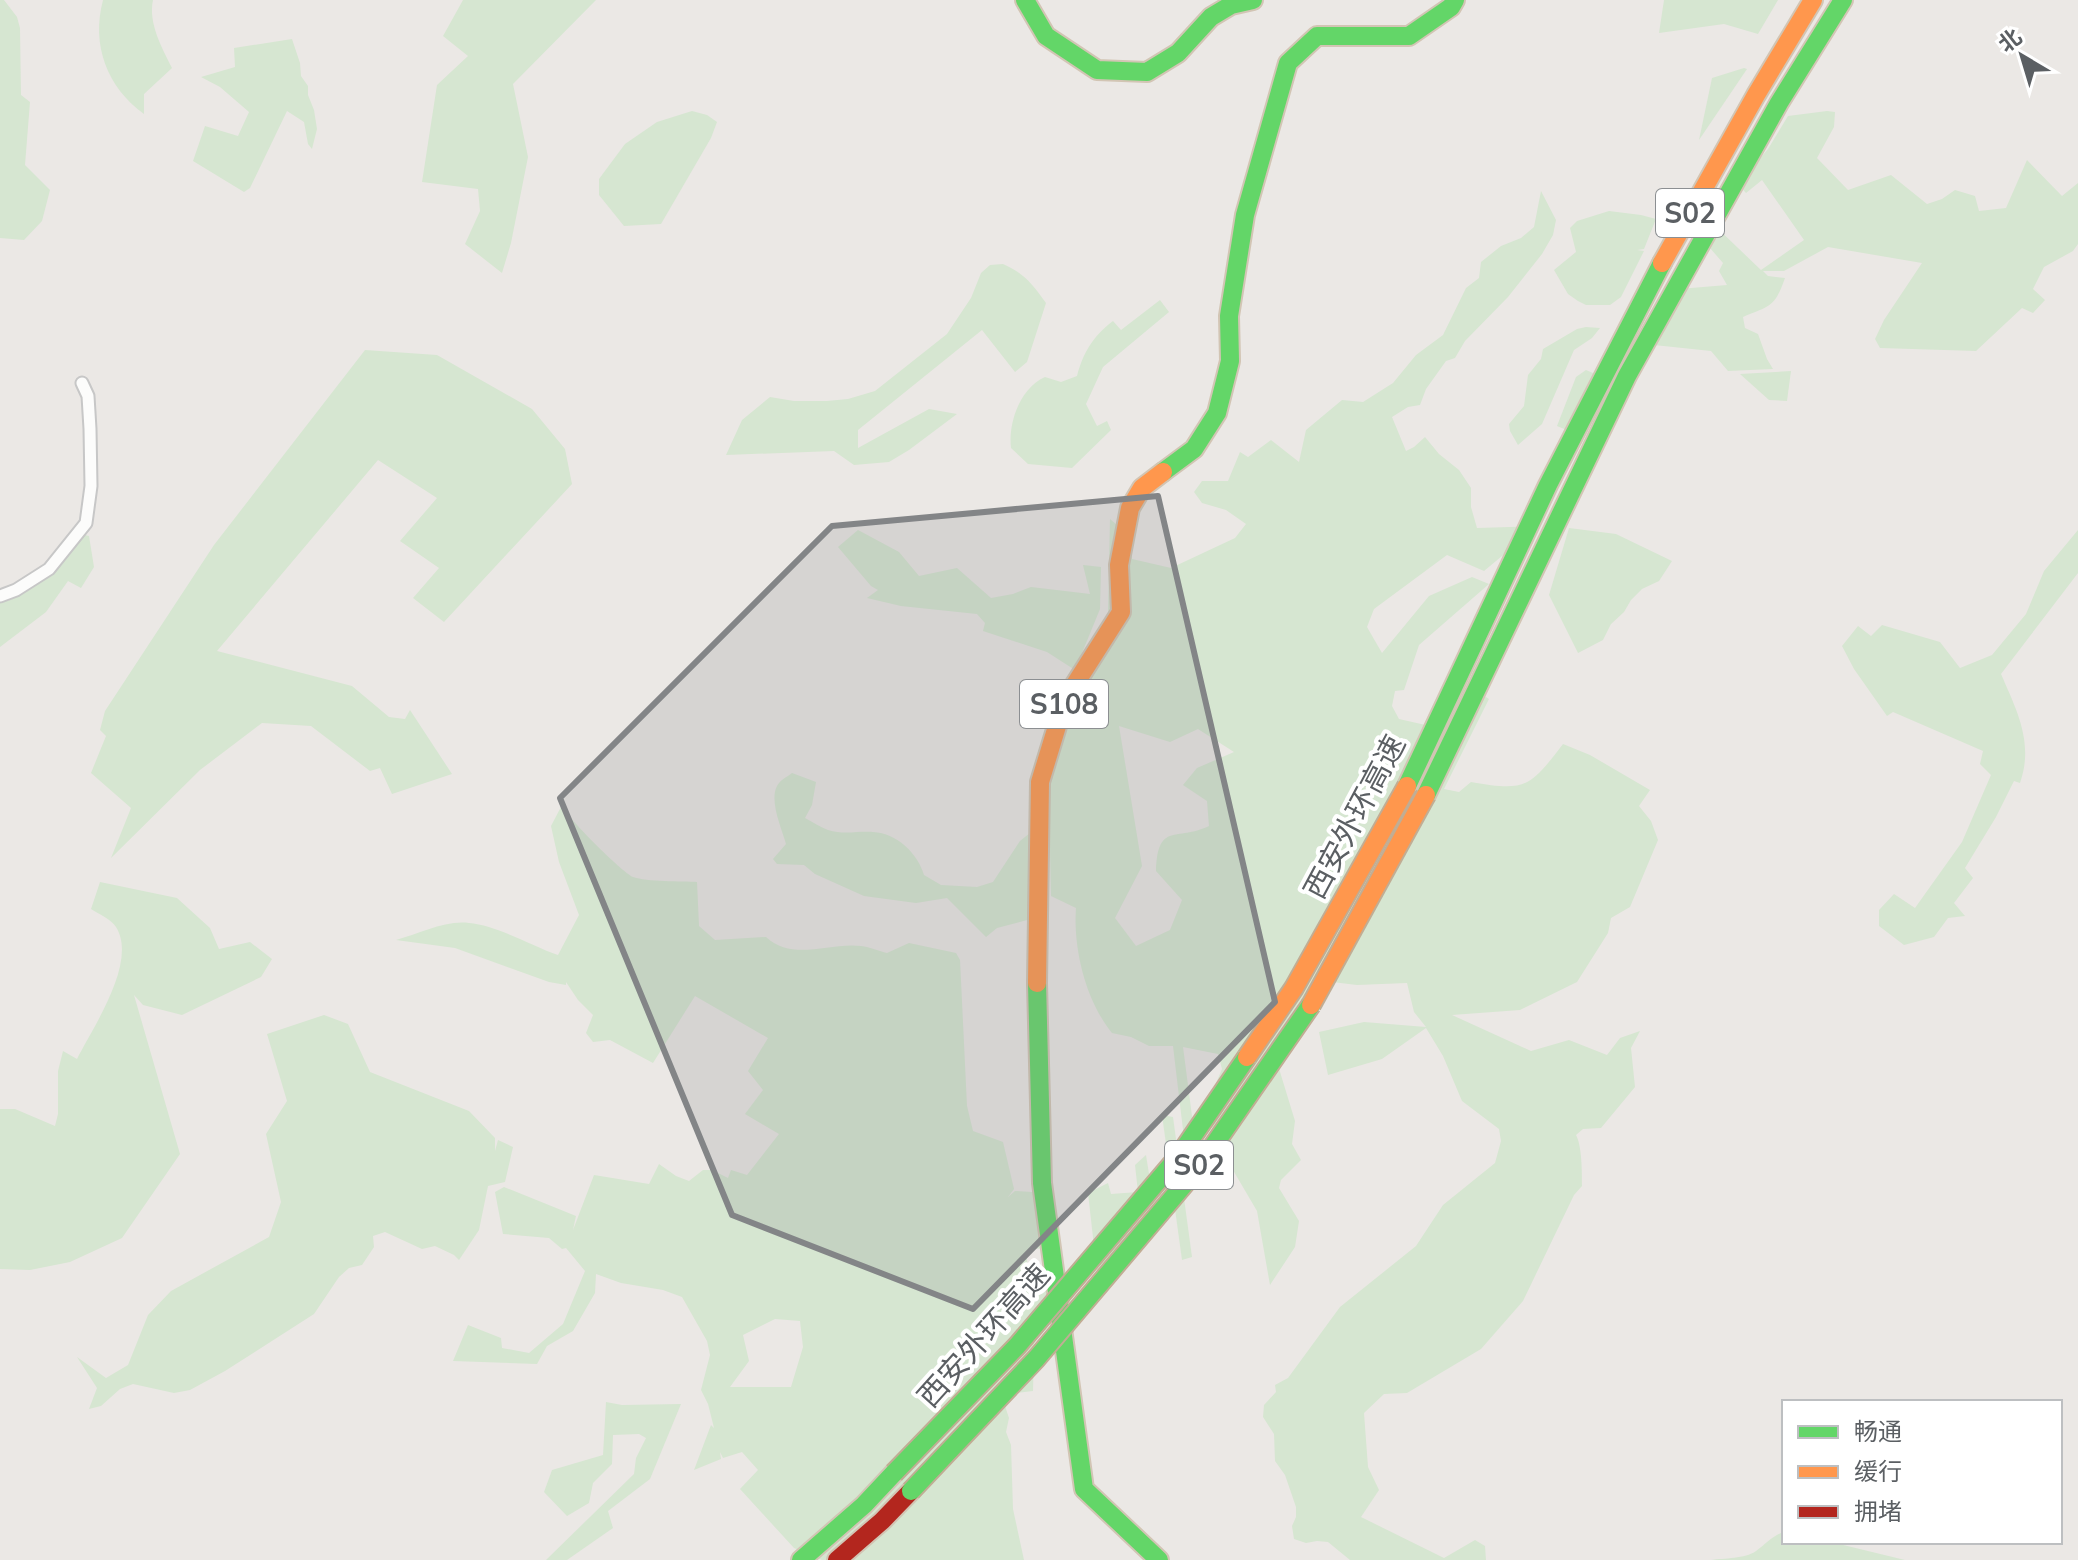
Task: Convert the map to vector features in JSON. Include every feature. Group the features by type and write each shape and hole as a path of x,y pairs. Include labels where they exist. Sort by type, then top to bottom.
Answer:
{"main road":[{"path":"1025,0 1046,36 1097,70 1147,72 1178,53 1211,17 1231,5 1253,0"},
{"name":"S108","path":"1159,1560 1084,1489 1042,1183 1036,1013 1040,782 1065,700 1121,612 1119,565 1130,508 1142,488 1194,449 1217,413 1230,361 1229,316 1245,215 1288,63 1317,36 1409,36 1451,7 1455,0"},
{"name":"西安外环高速","path":"801,1560 864,1505 1017,1346 1179,1156 1294,988 1407,786 1496,592 1608,362 1772,64 1813,0"},
{"name":"西安外环高速","path":"837,1560 882,1521 1036,1359 1198,1168 1314,1000 1426,795 1517,601 1658,320 1779,103 1843,0"}],"street":[{"path":"0,596 16,590 49,569 86,523 91,486 90,429 88,396 82,383"}],"highlighted area":[{"path":"1158,496 1275,1002 973,1309 732,1215 560,798 832,526"}],"green space":[{"path":"0,0 4,0 17,17 20,28 21,95 30,102 25,165 50,190 42,221 24,240 0,238"},
{"path":"103,0 153,0 154,26 172,68 144,94 144,114 120,91 105,64 99,33"},
{"path":"463,0 596,0 513,84 528,157 502,273 465,244 480,211 478,189 422,182 437,85 468,56 443,36"},
{"path":"1664,0 1778,0 1758,34 1724,24 1659,33"},
{"path":"292,39 314,110 317,129 312,149 308,144 304,122 287,111 250,188 244,192 193,161 205,126 238,136 249,112 220,87 201,77 235,67 234,48"},
{"path":"1747,69 1699,140 1712,78"},
{"path":"692,111 717,122 711,138 661,224 624,226 599,195 599,179 625,144 657,122"},
{"path":"1835,112 1834,127 1817,158 1848,190 1891,175 1927,204 1955,190 1975,196 1979,211 2006,208 2027,160 2062,196 2078,183 2078,244 2073,251 2044,267 2033,289 2045,300 2033,313 2022,308 1976,351 1880,348 1875,339 1884,320 1922,263 1828,247 1784,271 1763,271 1768,276 1785,278 1778,295 1770,304 1743,317 1745,328 1758,334 1773,369 1728,371 1711,351 1654,345 1679,289 1727,285 1719,271 1723,263 1703,240 1713,224 1761,270 1804,240 1762,180 1746,193 1738,184 1768,149 1788,116"},
{"path":"1541,191 1556,220 1553,235 1542,254 1508,297 1465,341 1455,358 1446,361 1426,389 1420,405 1408,407 1392,417 1406,451 1425,437 1439,454 1459,470 1471,488 1471,507 1477,528 1538,526 1484,571 1447,555 1374,609 1367,627 1382,653 1429,596 1472,577 1489,584 1419,645 1404,690 1395,691 1392,706 1399,719 1430,726 1447,690 1472,688 1489,699 1444,789 1459,792 1471,782 1504,786 1525,783 1534,778 1563,744 1590,755 1650,790 1639,806 1651,821 1658,840 1630,907 1611,918 1608,933 1577,982 1520,1010 1452,1015 1531,1051 1569,1040 1607,1055 1620,1038 1640,1031 1631,1048 1635,1087 1601,1128 1583,1129 1576,1135 1581,1152 1582,1186 1574,1195 1523,1301 1481,1349 1407,1393 1384,1394 1364,1413 1368,1467 1379,1490 1361,1517 1444,1558 1475,1540 1485,1546 1486,1560 1350,1560 1328,1542 1306,1543 1294,1539 1292,1526 1296,1507 1285,1475 1275,1461 1274,1434 1263,1417 1264,1405 1276,1392 1275,1385 1288,1378 1340,1307 1416,1246 1443,1205 1495,1163 1501,1141 1499,1129 1462,1101 1443,1056 1426,1028 1382,1059 1328,1075 1319,1032 1364,1022 1426,1027 1414,1012 1407,983 1357,985 1324,981 1317,1005 1302,1036 1280,1066 1277,1062 1295,1121 1292,1144 1301,1160 1281,1180 1279,1188 1299,1221 1295,1247 1270,1285 1257,1211 1213,1136 1210,1097 1222,1069 1218,1054 1183,1047 1199,1170 1189,1180 1173,1046 1149,1046 1131,1037 1112,1033 1088,990 1079,957 1076,908 1051,896 1048,760 1108,614 1110,519 1132,538 1132,559 1171,568 1235,538 1246,524 1226,510 1202,503 1194,492 1202,481 1228,481 1240,452 1248,457 1271,440 1299,462 1306,430 1342,400 1363,402 1393,383 1416,355 1443,335 1466,288 1479,278 1481,262 1534,227","holes":["1119,726 1170,742 1198,729 1234,752 1197,768 1183,785 1207,801 1209,826 1171,836 1160,845 1156,871 1182,900 1170,930 1136,946 1115,918 1142,866"]},
{"path":"1609,211 1656,219 1644,249 1637,250 1644,251 1621,297 1610,305 1586,305 1568,294 1554,270 1576,252 1570,228 1577,221"},
{"path":"1003,264 1028,280 1046,303 1027,362 1015,372 982,330 858,430 858,448 929,409 957,414 909,450 889,462 854,465 834,451 726,455 742,420 770,397 827,401 875,391 947,334 971,298 981,273 990,265"},
{"path":"1160,300 1169,312 1103,367 1086,404 1097,426 1107,421 1111,430 1072,468 1028,464 1011,448 1011,438 1014,417 1029,389 1045,377 1061,382 1077,376 1090,346 1106,327 1113,321 1121,330"},
{"path":"1586,327 1600,328 1592,338 1574,350 1542,424 1518,445 1509,424 1524,406 1528,375 1541,359 1543,349"},
{"path":"365,350 437,355 532,409 565,449 572,484 444,622 413,598 439,568 400,541 437,498 378,460 217,651 352,686 389,717 405,719 410,710 452,774 392,794 380,768 370,771 311,726 262,723 200,770 111,858 131,808 91,773 106,736 100,730 105,711 214,545"},
{"path":"1625,351 1642,359 1591,396 1574,433 1557,426 1576,377 1586,370 1609,380"},
{"path":"1791,371 1787,401 1769,400 1740,374"},
{"path":"1569,528 1616,534 1672,561 1659,581 1642,589 1631,600 1611,624 1603,640 1578,653 1549,595"},
{"path":"858,530 899,552 919,576 957,568 991,598 1031,587 1090,594 1083,565 1101,567 1100,609 1075,670 1047,652 983,631 985,623 977,614 901,606 867,598 878,590 871,586 838,547"},
{"path":"2078,530 2078,573 2001,674 2022,727 2024,768 2020,783 2014,781 1965,868 1973,878 1954,903 1965,916 1948,918 1934,937 1904,945 1879,926 1879,910 1894,894 1915,908 1962,842 1991,775 1980,764 1983,751 1893,712 1887,716 1842,646 1858,626 1871,636 1882,625 1940,642 1960,668 1992,655 2026,614 2044,571"},
{"path":"81,534 89,536 94,567 81,588 68,581 46,612 0,647 0,601 8,601 52,572"},
{"path":"792,773 816,782 812,805 805,818 834,831 873,832 890,836 912,852 924,875 941,885 977,887 993,882 1020,841 1040,825 1042,916 997,928 986,937 947,898 916,903 864,896 815,874 804,865 777,864 773,859 786,844 775,807 775,792 780,782"},
{"path":"562,805 594,843 633,877 697,882 699,926 715,940 766,937 777,944 799,950 849,945 887,953 909,943 956,953 960,960 967,1106 973,1131 1003,1142 1014,1189 1008,1197 1015,1191 1048,1193 1054,1247 1026,1250 1028,1270 1061,1272 1070,1310 1035,1314 1033,1391 1015,1393 1005,1406 1009,1418 1006,1432 1011,1445 1013,1509 1024,1560 822,1560 794,1548 740,1489 758,1470 742,1452 723,1458 720,1452 721,1459 694,1470 711,1425 714,1428 701,1390 710,1355 707,1341 682,1297 663,1290 621,1283 596,1274 595,1293 573,1331 547,1346 537,1364 453,1361 468,1325 501,1338 502,1348 529,1353 563,1324 585,1271 566,1248 562,1249 549,1238 503,1234 495,1192 504,1187 576,1216 573,1230 594,1175 649,1184 659,1164 689,1181 703,1170 712,1170 728,1178 731,1170 747,1175 779,1134 745,1114 763,1090 748,1071 768,1038 695,996 653,1063 610,1040 593,1042 586,1033 593,1015 566,982 566,985 549,982 455,948 396,940 441,925 469,923 502,932 558,955 579,915 559,862 551,826","holes":["775,1319 800,1321 803,1347 791,1387 730,1387 749,1361 743,1335"]},
{"path":"100,882 177,898 210,928 219,949 250,942 272,959 261,977 182,1015 143,1005 134,995 180,1154 122,1238 70,1262 30,1270 0,1269 0,1109 15,1109 55,1126 58,1071 63,1051 77,1059 118,976 121,941 116,927 91,909"},
{"path":"324,1015 348,1024 370,1072 469,1111 495,1138 495,1151 498,1140 513,1147 505,1182 488,1186 479,1230 459,1260 435,1246 422,1249 385,1232 373,1236 374,1247 362,1265 349,1268 339,1277 314,1314 225,1371 190,1390 174,1393 133,1384 120,1389 101,1406 89,1409 97,1388 77,1357 106,1378 128,1365 148,1315 171,1291 269,1237 281,1202 266,1134 287,1101 267,1034"},
{"path":"1162,1115 1173,1117 1192,1257 1182,1260"},
{"path":"1146,1155 1157,1224 1097,1273 1088,1193 1108,1183 1111,1194 1138,1192 1135,1165"},
{"path":"606,1402 622,1405 681,1404 650,1479 608,1511 613,1528 567,1560 546,1560 634,1474 636,1458 646,1438 639,1434 613,1435 612,1464 593,1483 589,1503 567,1516 544,1492 552,1470 603,1455"},
{"path":"1782,1532 1782,1544 1839,1544 1905,1560 1711,1560 1751,1554"}],"traffic: fast":[{"path":"1025,0 1046,36 1097,70 1147,72 1178,53 1211,17 1231,5 1253,0"},
{"path":"1163,472 1194,449 1217,413 1230,361 1229,316 1245,215 1288,63 1317,36 1409,36 1451,7 1455,0"},
{"path":"1426,795 1627,376 1779,103 1843,0"},
{"path":"1407,786 1548,485 1662,263"},
{"path":"1037,983 1042,1183 1084,1489 1159,1560"},
{"path":"911,1491 1036,1359 1198,1168 1311,1005"},
{"path":"894,1473 1017,1346 1179,1156 1247,1057"},
{"path":"801,1560 864,1505 894,1473"}],"traffic: slow":[{"path":"1662,263 1813,0"},
{"path":"1037,983 1040,782 1065,700 1121,612 1119,565 1130,508 1142,488 1163,472"},
{"path":"1247,1057 1294,988 1407,786"},
{"path":"1311,1005 1426,795"}],"traffic: jam":[{"path":"837,1560 911,1491"}]}
